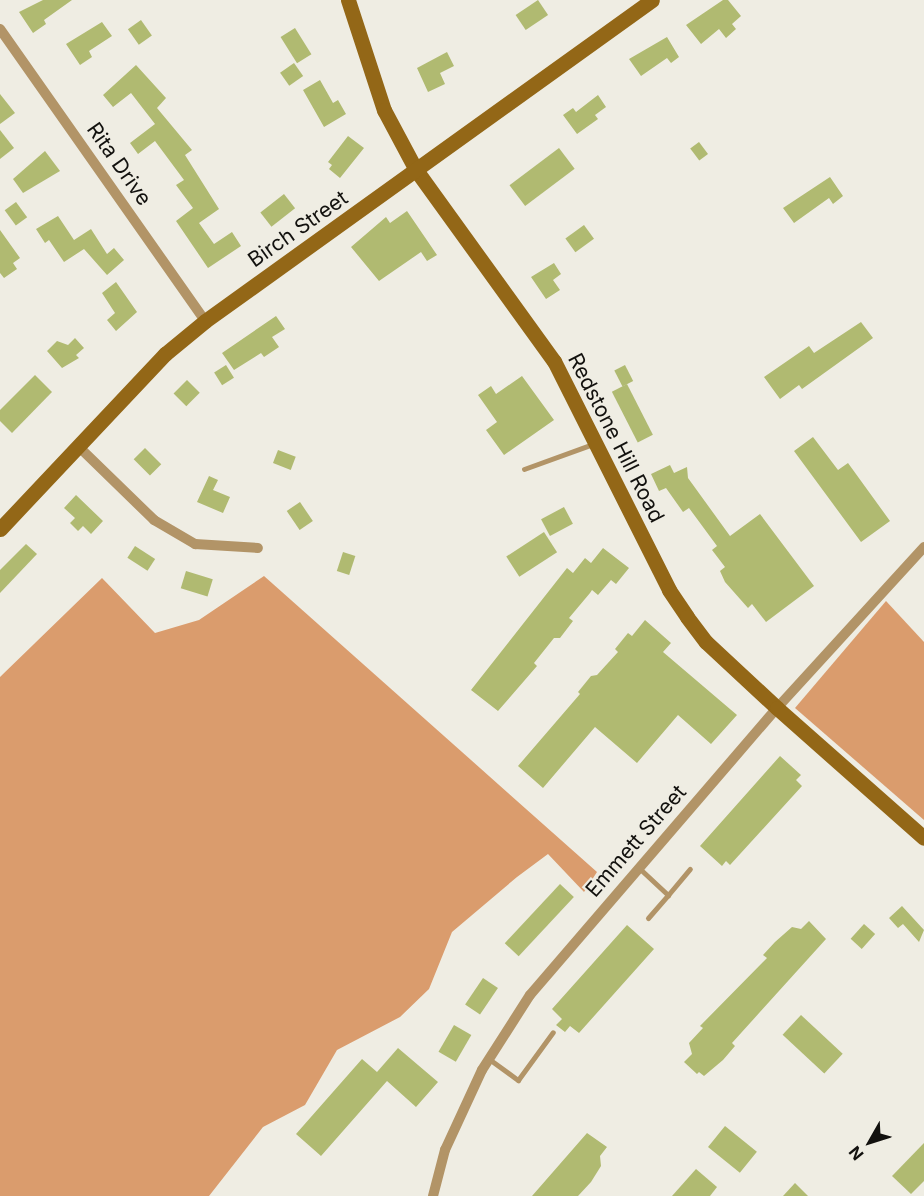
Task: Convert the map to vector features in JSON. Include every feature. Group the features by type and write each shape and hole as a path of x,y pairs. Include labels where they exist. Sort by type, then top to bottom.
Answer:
{"main road":[{"name":"Redstone Hill Road","path":"348,0 384,110 417,170 536,332 597,441 669,590 687,617 706,642 924,838"},
{"name":"Birch Street","path":"0,529 165,354 205,321 652,0"}],"street":[{"name":"Rita Drive","path":"0,29 205,321"},
{"path":"79,447 154,520 195,544 258,548"},
{"name":"Emmett Street","path":"433,1196 445,1150 489,1059 530,995 777,708 924,547"}],"lane":[{"path":"524,469 597,441"},
{"path":"639,868 668,895"},
{"path":"648,918 690,869"},
{"path":"489,1059 518,1080 553,1032"}],"shaded area":[{"path":"264,576 597,872 584,892 548,854 517,877 452,932 429,989 400,1017 337,1050 305,1105 263,1127 209,1196 0,1196 0,677 102,578 155,633 199,620"},
{"path":"886,601 924,642 924,820 795,708"}],"building":[{"path":"43,0 72,0 44,20 46,24 33,33 19,12"},
{"path":"538,0 548,15 526,30 516,15"},
{"path":"723,0 728,0 741,16 732,24 736,29 726,38 719,29 701,44 686,25"},
{"path":"141,20 152,36 139,45 128,29"},
{"path":"102,22 112,36 89,51 92,57 80,65 66,44"},
{"path":"295,28 311,54 297,63 281,37"},
{"path":"667,37 679,57 671,63 667,58 641,76 629,59"},
{"path":"447,52 454,66 440,73 445,84 428,92 417,68"},
{"path":"294,63 303,76 289,86 280,73"},
{"path":"136,65 166,98 157,108 192,150 185,155 219,209 199,223 214,244 232,232 241,246 208,268 176,221 193,208 176,185 184,180 155,141 138,154 130,143 155,124 131,93 113,107 103,95"},
{"path":"320,80 333,103 338,100 346,114 324,127 303,90"},
{"path":"0,94 15,113 0,124"},
{"path":"598,95 606,107 595,115 598,119 577,134 563,115 573,108 576,112"},
{"path":"0,130 14,148 0,159"},
{"path":"348,136 364,148 340,178 329,169 332,165 328,162"},
{"path":"699,142 708,154 699,161 690,149"},
{"path":"559,148 575,169 525,206 509,185"},
{"path":"45,151 60,171 23,193 13,179"},
{"path":"830,177 843,196 833,204 829,198 794,223 783,208"},
{"path":"284,194 295,208 271,227 260,212"},
{"path":"16,202 27,217 16,226 5,210"},
{"path":"407,211 437,255 427,261 421,252 379,281 351,247 386,217 390,223"},
{"path":"58,216 74,240 91,229 107,254 114,248 124,260 107,275 84,249 64,262 49,240 45,243 36,229"},
{"path":"584,225 594,239 575,252 565,239"},
{"path":"0,230 20,258 13,263 17,269 4,278 0,273"},
{"path":"554,263 561,274 553,280 560,290 546,299 531,277"},
{"path":"116,282 137,312 116,331 107,320 115,313 102,293"},
{"path":"276,316 285,329 272,337 279,347 264,357 261,353 234,370 222,353"},
{"path":"861,322 873,338 802,389 799,385 780,399 764,377 809,346 814,353"},
{"path":"75,338 84,348 76,355 79,358 62,368 47,351 57,341 68,345"},
{"path":"226,365 234,378 222,385 214,372"},
{"path":"625,365 633,381 622,386 614,370"},
{"path":"35,375 52,392 12,433 0,421 0,410"},
{"path":"522,376 554,420 504,455 486,430 497,422 478,395 491,386 496,394"},
{"path":"187,380 200,393 186,406 174,393"},
{"path":"627,384 653,435 638,443 612,392"},
{"path":"813,437 838,470 848,463 890,521 861,542 794,451"},
{"path":"145,448 161,464 150,476 134,459"},
{"path":"278,450 296,457 291,470 273,463"},
{"path":"670,465 674,473 687,467 688,478 730,536 760,514 814,586 766,622 752,604 748,608 725,582 720,571 725,567 712,550 717,546 689,508 683,512 666,488 659,491 651,474"},
{"path":"209,476 218,480 213,490 230,497 223,513 197,502"},
{"path":"76,495 103,521 91,534 83,526 78,531 70,523 75,518 64,508"},
{"path":"300,502 313,521 300,530 287,511"},
{"path":"564,507 573,524 550,536 541,519"},
{"path":"544,532 557,552 519,577 506,557"},
{"path":"26,544 37,554 0,593 0,570"},
{"path":"135,546 155,559 148,571 127,558"},
{"path":"603,548 629,568 616,584 611,580 598,595 592,590 569,618 573,621 560,638 554,638 534,663 537,666 498,711 471,690 567,568 573,573 585,558 591,563"},
{"path":"343,552 355,556 349,575 337,571"},
{"path":"186,571 213,579 208,596 181,588"},
{"path":"645,620 671,643 663,652 737,715 711,744 678,715 637,763 595,727 543,788 518,766 580,694 578,692 591,676 597,675 618,652 615,649 628,633 632,636"},
{"path":"780,756 801,775 796,780 802,786 730,865 726,861 722,866 700,846"},
{"path":"560,884 574,897 519,956 505,943"},
{"path":"902,906 924,930 919,942 903,924 898,928 889,918"},
{"path":"809,921 826,939 732,1043 735,1046 723,1060 704,1076 699,1072 697,1074 684,1062 692,1054 689,1043 703,1028 700,1026 767,958 763,955 775,942 792,927 801,929"},
{"path":"864,924 875,934 862,949 851,939"},
{"path":"627,925 654,949 579,1033 570,1026 565,1032 556,1025 562,1019 552,1009"},
{"path":"483,978 498,988 480,1015 465,1005"},
{"path":"801,1015 843,1054 824,1074 783,1035"},
{"path":"454,1025 471,1035 456,1062 438,1052"},
{"path":"398,1048 438,1082 416,1107 387,1081 321,1156 296,1134 362,1059 377,1072"},
{"path":"725,1126 757,1152 740,1173 708,1147"},
{"path":"587,1133 607,1147 600,1156 601,1166 591,1182 578,1196 532,1196"},
{"path":"924,1143 924,1181 911,1194 892,1176"},
{"path":"696,1169 717,1187 710,1196 672,1196"},
{"path":"795,1183 808,1196 783,1196"}]}
